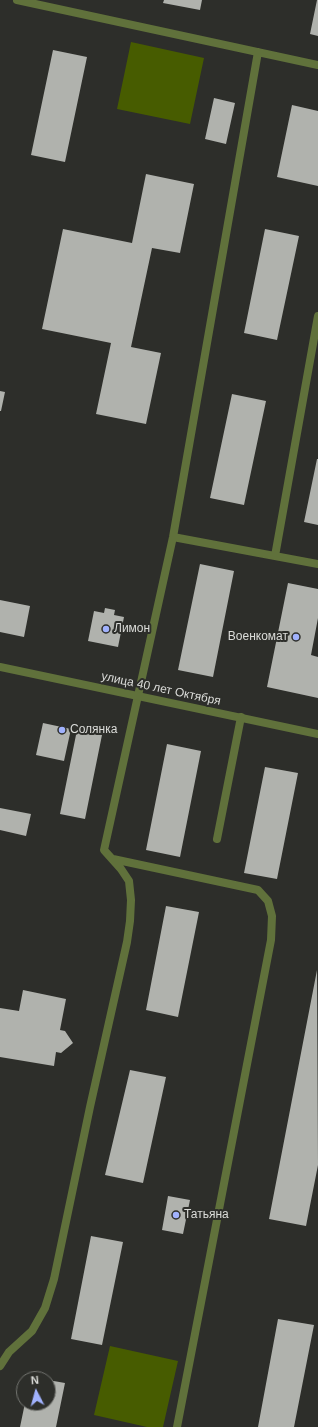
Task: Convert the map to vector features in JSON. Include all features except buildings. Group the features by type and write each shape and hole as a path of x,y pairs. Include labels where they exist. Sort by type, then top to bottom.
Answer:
{"street":[{"path":"17,0 318,65"},
{"path":"0,1366 10,1352 32,1331 45,1308 54,1279 90,1107 127,942 131,900 129,882 113,859 104,850 172,537 258,52"},
{"path":"275,556 318,316"},
{"path":"172,537 318,564"},
{"name":"улица 40 лет Октября","path":"0,667 318,734"},
{"path":"217,839 241,718"},
{"path":"113,859 258,890 268,901 272,916 270,948 177,1427"}],"green space":[{"path":"131,42 204,58 190,124 117,109"},
{"path":"110,1346 178,1361 163,1427 147,1427 94,1415"}],"place":[{"name":"Лимон","path":"106,629"},
{"name":"Военкомат","path":"296,637"},
{"name":"Солянка","path":"62,730"},
{"name":"Татьяна","path":"176,1215"}]}
